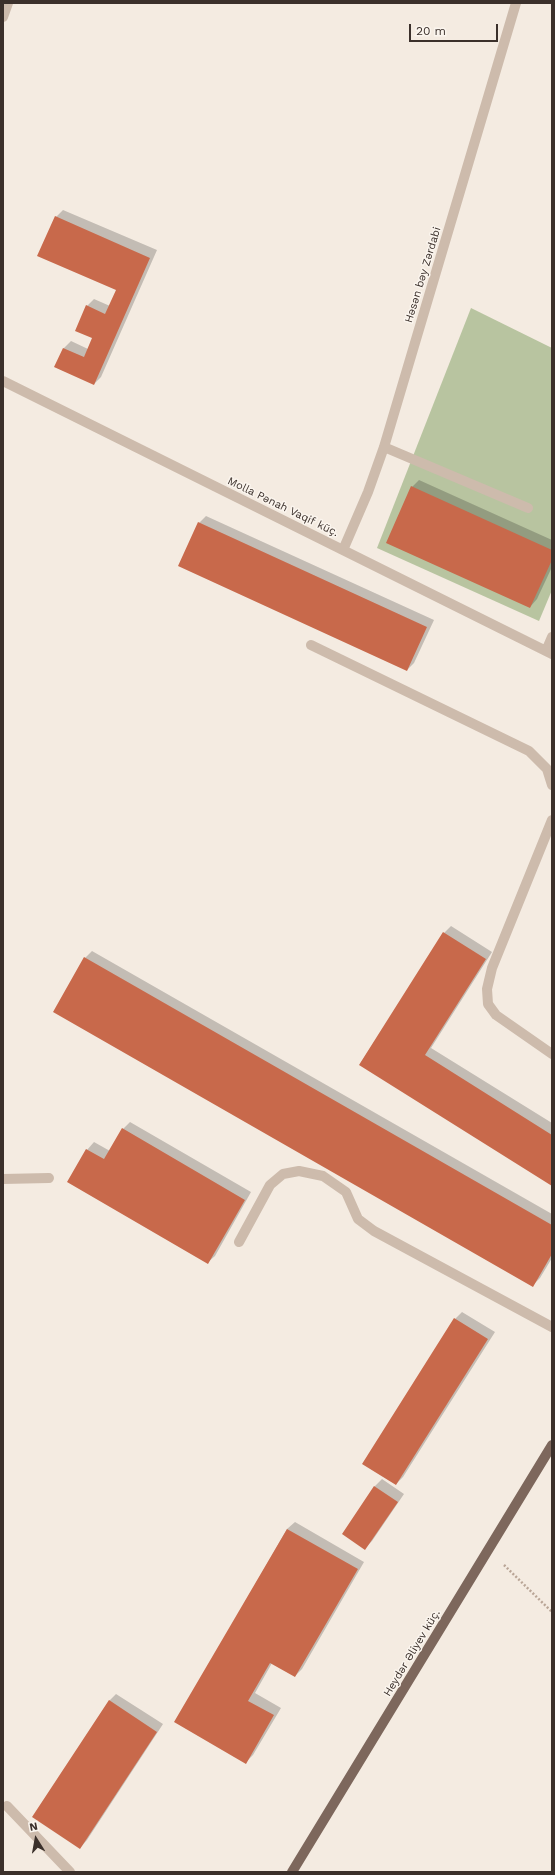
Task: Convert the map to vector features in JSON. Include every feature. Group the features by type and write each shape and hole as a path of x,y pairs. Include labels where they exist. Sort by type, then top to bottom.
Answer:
{"main road":[{"name":"Heydər Əliyev küç.","path":"292,1872 552,1445"}],"street":[{"path":"3,17 8,3"},
{"name":"Həsən bəy Zərdabi","path":"343,550 368,492 384,447 516,3"},
{"name":"Molla Pənah Vaqif küç.","path":"3,381 549,653"},
{"path":"384,447 528,508"},
{"path":"549,653 552,637"},
{"path":"311,645 529,751 547,769 552,785"},
{"path":"552,820 492,968 487,988 488,1004 496,1015 552,1054"},
{"path":"239,1242 270,1185 283,1174 299,1171 323,1176 346,1192 358,1218 374,1232 552,1327"},
{"path":"3,1179 49,1178"},
{"path":"8,1806 70,1872"}],"path":[{"path":"489,1550 552,1612"}],"green space":[{"path":"471,308 552,348 552,590 539,621 377,548"}],"building":[{"path":"55,216 150,258 94,385 54,367 63,348 84,357 92,338 75,331 86,305 105,314 116,290 37,256"},
{"path":"411,486 552,550 552,560 530,608 386,543"},
{"path":"198,522 427,627 407,671 178,566"},
{"path":"443,932 486,959 425,1055 552,1135 552,1186 359,1065"},
{"path":"84,957 552,1225 552,1254 533,1287 53,1012"},
{"path":"122,1128 245,1200 208,1264 67,1182 86,1149 104,1159"},
{"path":"454,1318 488,1339 396,1485 362,1464"},
{"path":"374,1486 398,1502 365,1550 342,1534"},
{"path":"287,1529 358,1569 295,1677 270,1663 248,1701 274,1715 246,1764 174,1722"},
{"path":"109,1700 157,1732 80,1849 32,1817"}]}
